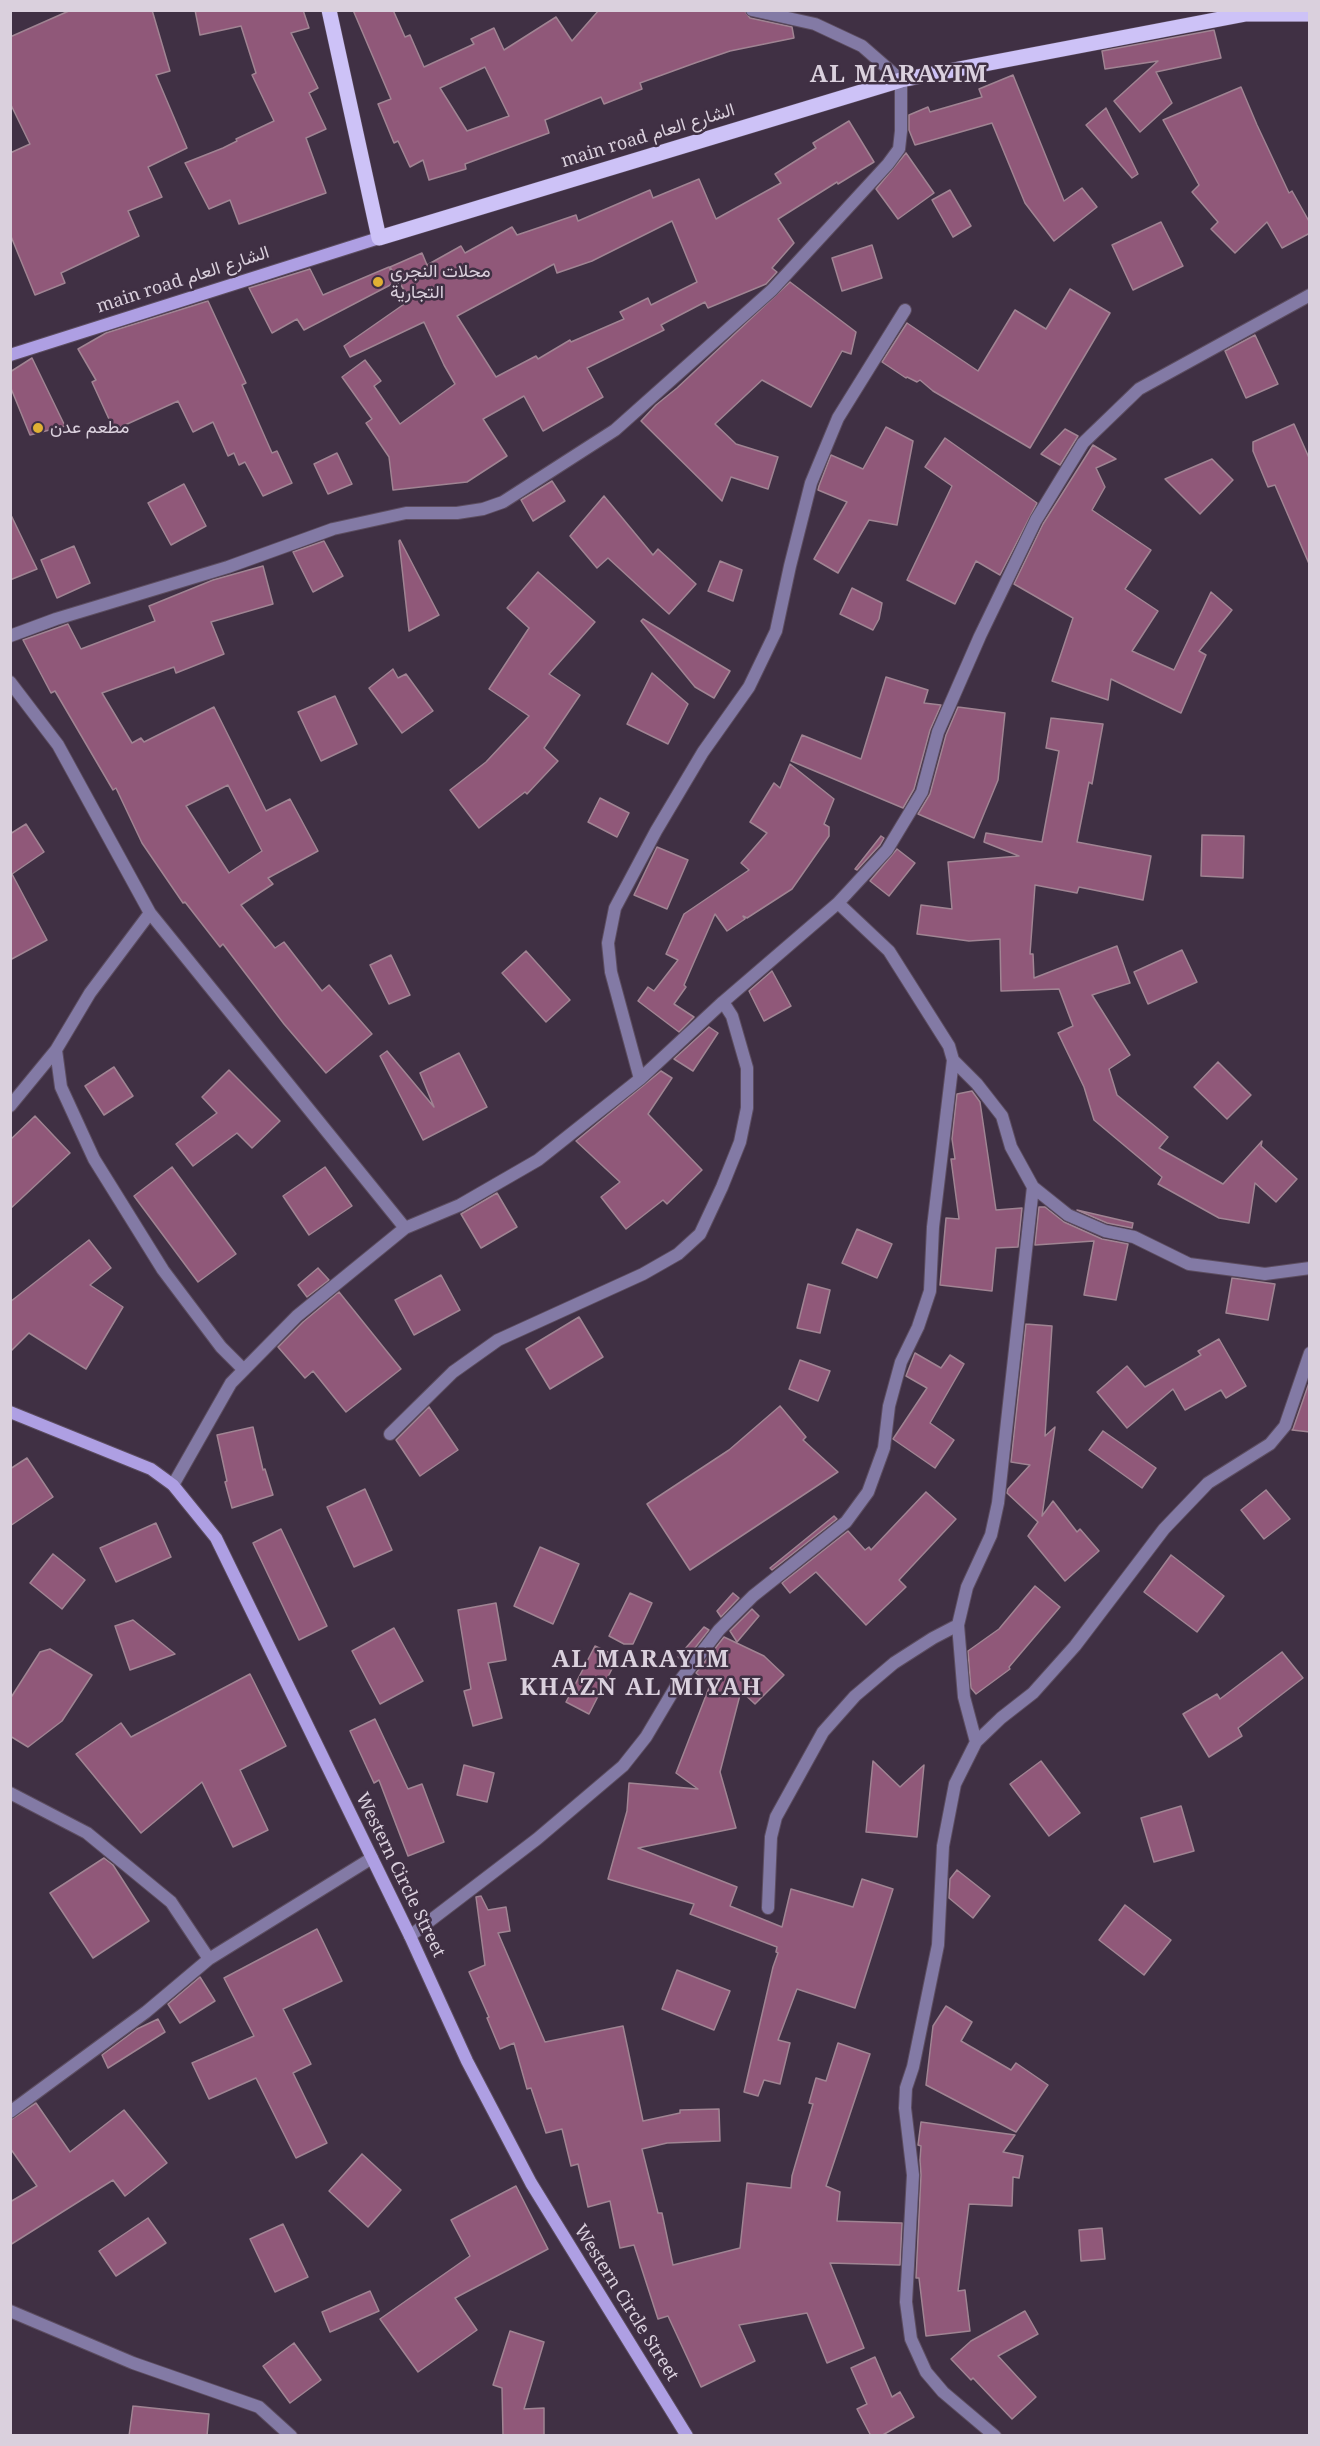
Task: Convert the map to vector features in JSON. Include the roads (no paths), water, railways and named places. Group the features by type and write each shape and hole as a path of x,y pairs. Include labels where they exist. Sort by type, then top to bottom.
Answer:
{"main road":[{"path":"329,10 379,238"},
{"name":"main road الشارع العام","path":"379,238 901,80 1246,12 1310,14"}],"street":[{"path":"10,636 56,619 228,567 342,526 406,513 457,513 483,509 503,502 615,430 772,290 898,149 901,131 901,80 862,46 814,24 752,10"},
{"name":"main road الشارع العام","path":"10,355 379,238"},
{"path":"173,1485 231,1383 297,1316 405,1228 460,1205 538,1160 640,1079 723,1002 838,903 886,850 922,792 938,732 980,636 1036,520 1083,443 1139,389 1310,295"},
{"path":"640,1079 611,972 608,943 615,908 662,821 704,752 749,687 776,631 811,483 838,418 905,310"},
{"path":"10,682 58,745 150,913 405,1228"},
{"path":"410,1936 537,1839 623,1766 646,1737 678,1683 719,1630 753,1596 846,1522 868,1492 884,1448 889,1406 901,1362 918,1327 930,1291 933,1227 953,1060 949,1047 889,951 838,903"},
{"path":"10,1106 56,1050 90,993 150,913"},
{"path":"390,1434 453,1372 498,1340 643,1274 678,1254 700,1234 740,1142 747,1108 747,1068 732,1016 723,1002"},
{"path":"56,1050 61,1087 94,1159 163,1270 220,1347 244,1370"},
{"path":"953,1060 977,1084 1002,1116 1011,1147 1033,1187 1068,1215 1105,1232 1134,1237 1189,1264 1265,1274 1310,1268"},
{"path":"976,1742 964,1697 958,1626 967,1587 991,1535 998,1503 1033,1187"},
{"path":"995,2436 943,2392 926,2372 911,2339 906,2302 913,2175 905,2108 906,2088 913,2067 938,1944 942,1846 952,1794 976,1742 1001,1718 1033,1693 1076,1646 1164,1529 1209,1483 1270,1444 1285,1426 1310,1353"},
{"name":"Western Circle Street","path":"10,1412 151,1469 173,1485 216,1538 410,1936 467,2061 531,2183 687,2436"},
{"path":"768,1908 771,1837 776,1816 823,1732 855,1696 894,1663 933,1638 958,1626"},
{"path":"10,1793 87,1833 171,1902 209,1959"},
{"path":"10,2112 146,2012 209,1959 372,1858"},
{"path":"10,2311 133,2363 260,2407 291,2436"}],"place":[{"name":"محلات النجري التجارية","path":"378,282"},
{"name":"مطعم عدن","path":"38,428"}],"district":[{"name":"AL MARAYIM","path":"899,75"},
{"name":"AL MARAYIM KHAZN AL MIYAH","path":"641,1674"}]}
